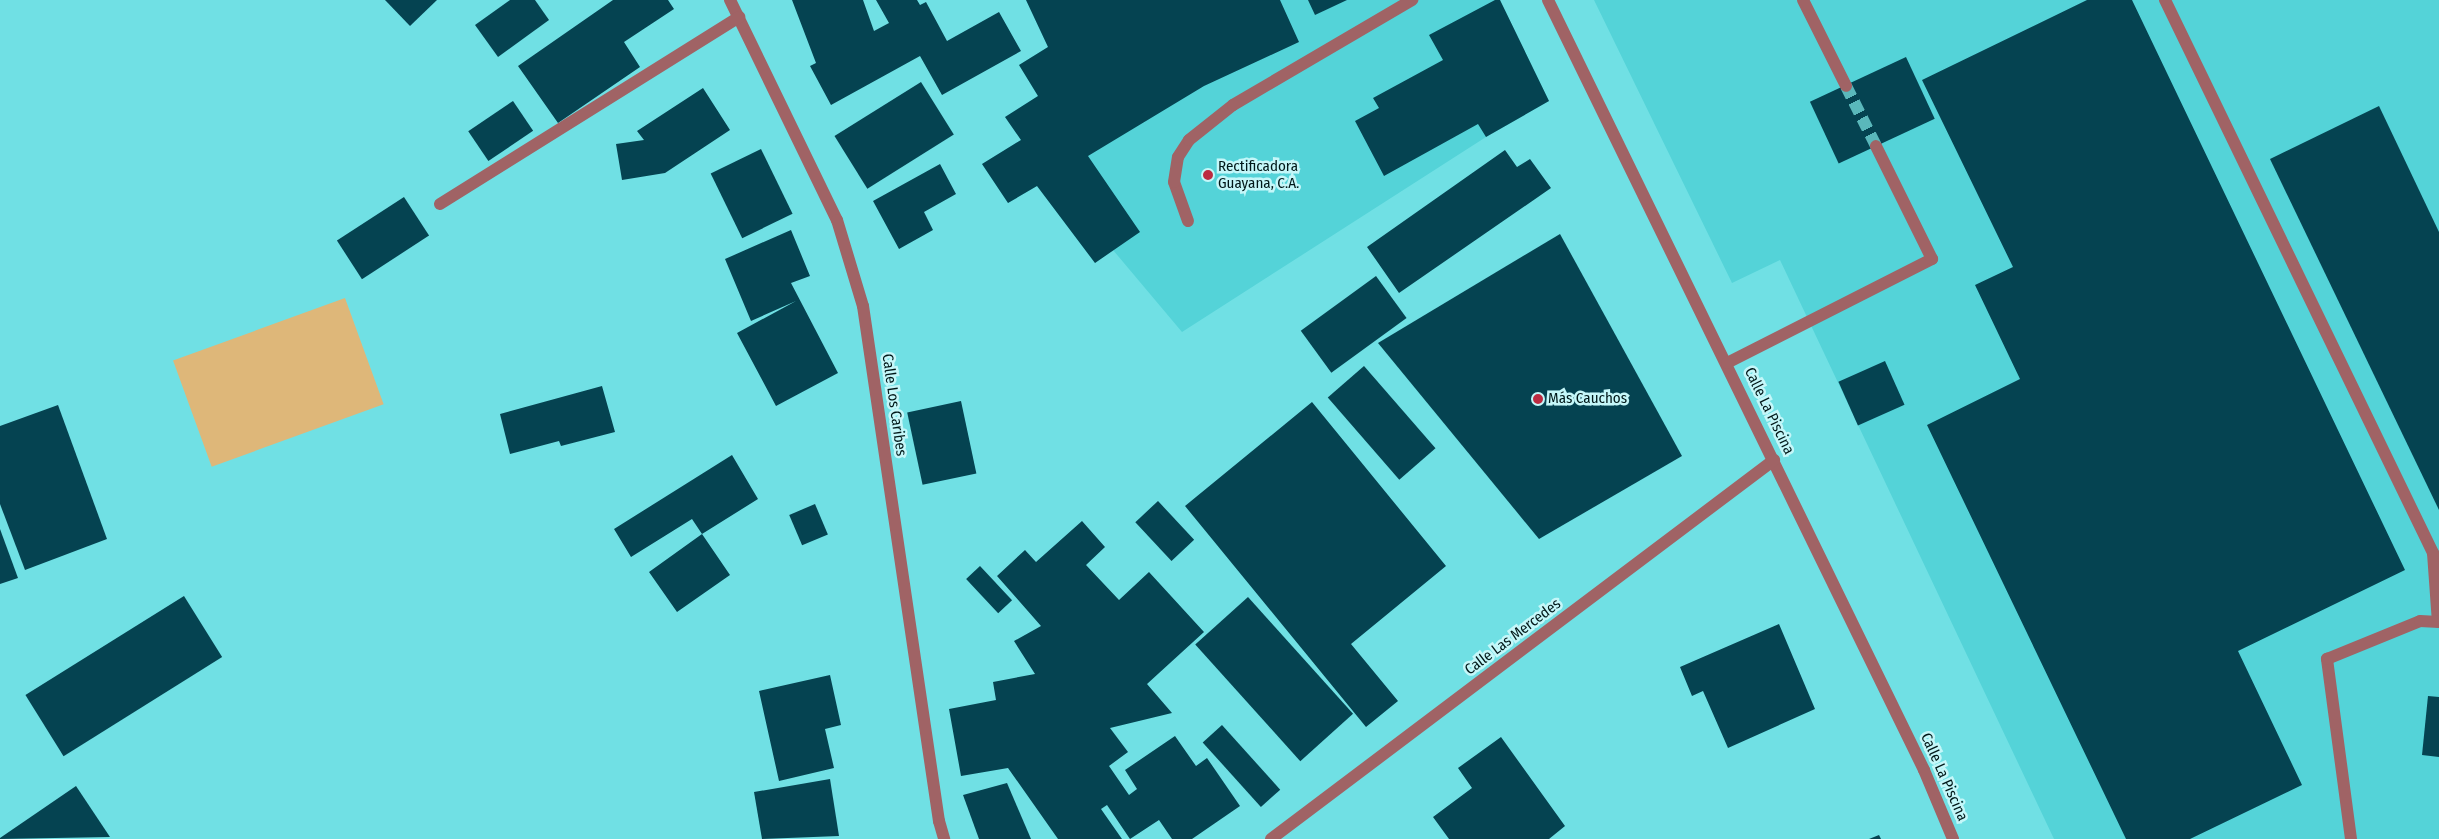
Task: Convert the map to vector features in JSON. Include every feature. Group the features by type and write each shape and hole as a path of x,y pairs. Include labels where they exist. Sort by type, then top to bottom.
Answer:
{"street":[{"name":"Calle Los Caribes","path":"730,0 837,220 863,306 939,821 944,839"},
{"path":"1188,222 1174,182 1178,157 1189,140 1233,105 1412,0"},
{"name":"Calle La Piscina","path":"1548,0 1728,363 1924,770 1953,839"},
{"path":"1803,0 1846,86"},
{"path":"2165,0 2433,553 2438,622 2420,620 2327,660 2351,839"},
{"path":"440,204 739,17"},
{"path":"1728,363 1932,259 1876,146"},
{"name":"Calle Las Mercedes","path":"1271,839 1774,460"}],"shaded area":[{"name":"Rectificadora Guayana, C.A.","path":"1026,0 1500,0 1549,101 1486,137 1182,332 1113,250 1095,263 1037,186 1008,203 982,164 1021,140 1005,117 1038,96 1019,65 1048,47"},
{"path":"1594,0 2439,0 2439,839 2054,839 1780,260 1732,283"},
{"path":"345,298 384,404 212,467 173,361"}],"building":[{"path":"385,0 437,0 410,26"},
{"path":"510,0 535,0 549,20 498,57 475,25"},
{"path":"613,0 668,0 674,9 624,42 640,67 558,123 518,66"},
{"path":"792,0 863,0 874,31 889,23 876,0 917,0 920,5 926,2 947,41 999,12 1021,51 942,95 920,56 831,105 810,66 816,63"},
{"path":"1026,0 1280,0 1299,42 1204,86 1088,156 1140,232 1095,263 1037,186 1008,203 982,164 1021,140 1005,117 1038,96 1019,65 1048,47"},
{"path":"1308,0 1347,0 1315,15"},
{"path":"1495,0 1500,0 1549,101 1486,137 1478,124 1384,176 1355,121 1379,108 1373,98 1443,60 1429,35"},
{"path":"2087,0 2132,0 2405,570 2238,651 2302,785 2190,839 2126,839 1927,425 2020,379 1975,285 2013,267 1922,80"},
{"path":"1906,57 1935,119 1839,163 1810,102"},
{"path":"921,82 954,135 867,189 834,136"},
{"path":"703,88 730,130 665,173 622,180 616,144 644,140 637,131"},
{"path":"513,101 533,131 488,161 468,131"},
{"path":"2379,106 2439,232 2439,510 2270,159"},
{"path":"761,149 793,214 742,238 711,174"},
{"path":"1505,150 1517,167 1530,159 1551,188 1399,293 1367,247"},
{"path":"940,164 956,194 924,212 933,230 899,249 873,201"},
{"path":"404,197 429,236 362,279 337,241"},
{"path":"791,230 810,276 791,283 838,373 776,406 737,333 796,301 751,321 725,259"},
{"name":"Más Cauchos","path":"1560,234 1682,456 1539,539 1378,343"},
{"path":"1376,276 1407,318 1331,373 1301,331"},
{"path":"1885,361 1905,405 1858,426 1838,382"},
{"path":"1364,366 1436,448 1399,480 1328,397"},
{"path":"602,386 615,432 561,446 559,441 510,454 500,414"},
{"path":"961,401 976,473 923,485 907,412"},
{"path":"1312,402 1446,566 1351,644 1398,701 1366,727 1185,506"},
{"path":"58,405 107,539 25,570 0,504 0,426"},
{"path":"732,455 758,499 702,534 692,519 631,557 614,529"},
{"path":"1158,501 1194,540 1171,561 1135,522"},
{"path":"815,504 828,534 802,545 789,515"},
{"path":"1082,521 1105,547 1086,565 1119,600 1149,572 1204,632 1147,684 1172,713 1110,728 1128,752 1109,766 1129,795 1137,789 1125,770 1175,736 1196,766 1207,758 1240,806 1192,839 1172,839 1159,820 1130,839 1107,805 1101,809 1122,839 1058,839 1008,768 961,776 949,709 996,700 993,682 1035,674 1014,641 1041,626 997,576 1025,550 1036,562"},
{"path":"0,529 18,578 0,584"},
{"path":"702,534 730,575 677,612 649,572"},
{"path":"980,566 1012,600 998,613 966,579"},
{"path":"184,596 222,657 64,756 25,695"},
{"path":"1248,597 1353,714 1300,761 1195,645"},
{"path":"1779,624 1815,709 1728,748 1703,691 1692,696 1680,667"},
{"path":"830,675 841,725 825,729 834,768 779,781 759,691"},
{"path":"2428,696 2439,697 2439,757 2422,755"},
{"path":"1222,725 1280,790 1261,807 1203,742"},
{"path":"1501,737 1565,826 1549,839 1449,839 1433,817 1472,788 1458,768"},
{"path":"830,779 839,836 762,839 754,792"},
{"path":"1007,783 1031,839 979,839 963,795"},
{"path":"76,786 110,837 0,839 0,838"},
{"path":"1879,835 1881,839 1869,839"}],"tunnel":[{"path":"1846,86 1876,146"}],"place":[{"name":"Rectificadora Guayana, C.A.","path":"1208,175"},
{"name":"Más Cauchos","path":"1538,399"}]}
